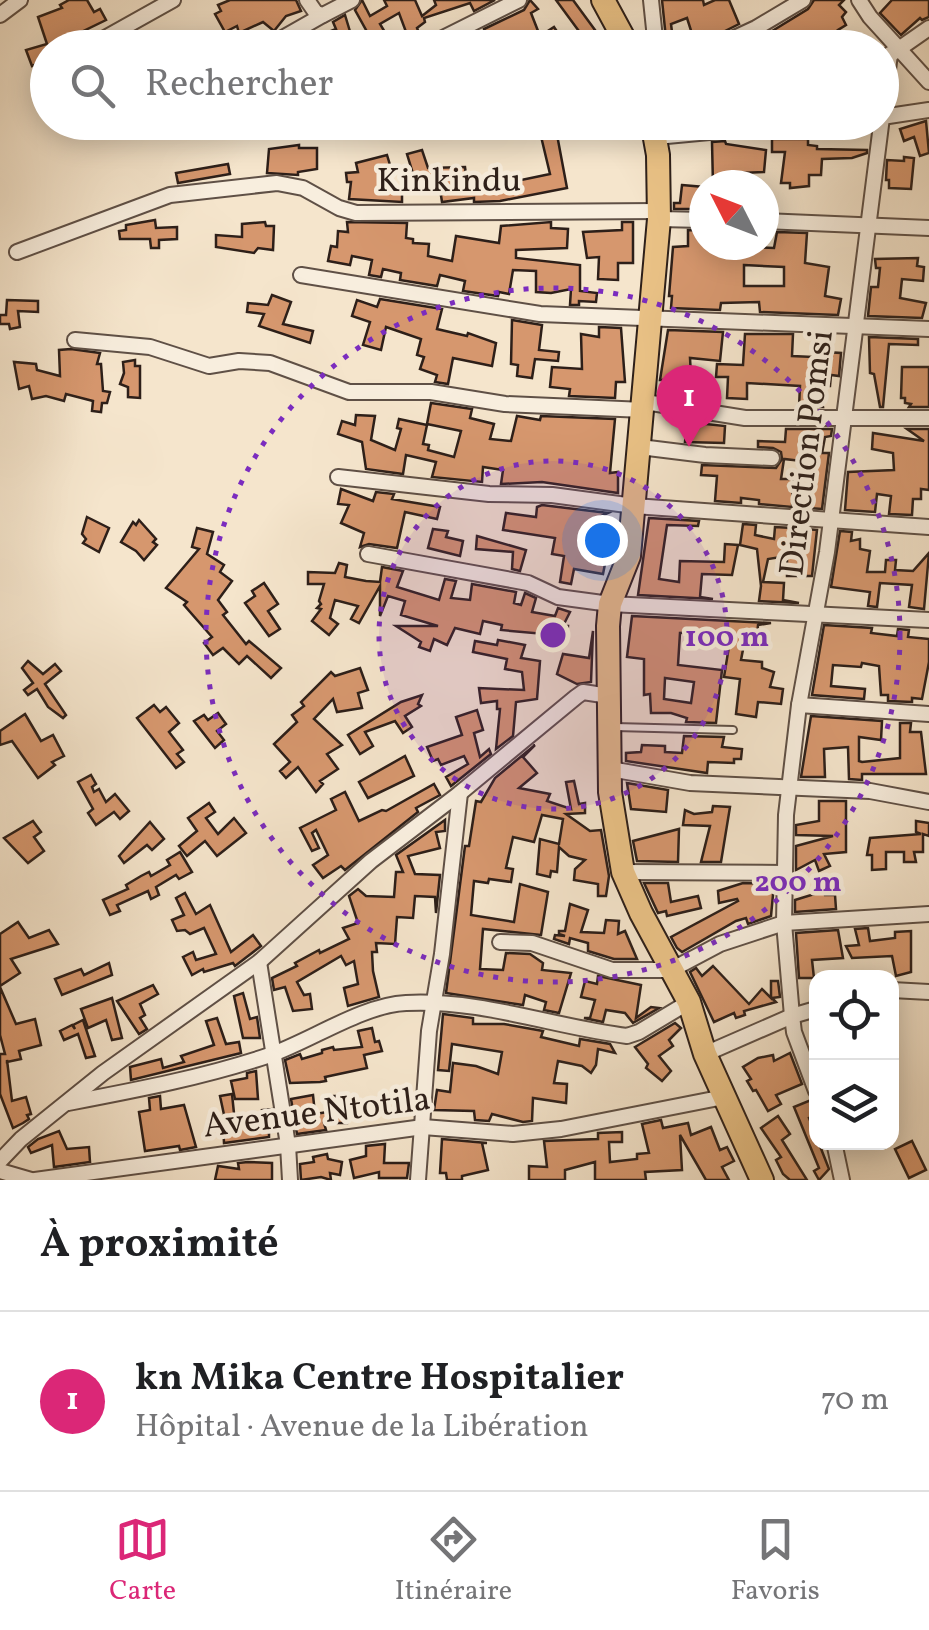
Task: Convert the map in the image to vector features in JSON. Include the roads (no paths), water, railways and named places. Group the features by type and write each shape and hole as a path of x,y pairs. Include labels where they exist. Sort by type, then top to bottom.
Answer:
{"highway":[{"path":"602,0 619,30"},
{"path":"655,140 659,215 644,406 629,556 610,604 609,727 615,832 623,872 689,1002 705,1054 762,1180"}],"street":[{"path":"0,15 20,0"},
{"path":"119,30 173,0"},
{"path":"307,0 316,13 323,14"},
{"path":"296,30 352,0"},
{"path":"459,30 520,0"},
{"path":"652,0 654,30"},
{"path":"752,30 803,0"},
{"path":"859,0 878,30"},
{"path":"899,49 929,28"},
{"path":"899,60 929,82"},
{"path":"899,114 929,110"},
{"name":"Direction Pomsi","path":"809,1072 792,1016 784,923 786,815 799,705 817,615 879,140"},
{"name":"Kinkindu","path":"17,252 170,195 277,184 303,188 356,213 689,218"},
{"path":"779,221 929,228"},
{"path":"301,275 540,314 929,328"},
{"path":"76,340 150,347 210,366 270,363 349,392 430,392 506,404 644,406 744,418 929,418"},
{"path":"640,447 706,456 772,458"},
{"path":"338,477 489,494 552,495 634,506 929,527"},
{"path":"368,554 528,584 558,597 610,604 929,620"},
{"path":"0,1161 62,1104 259,962 371,861 460,794 583,692 609,696"},
{"path":"799,705 929,714"},
{"path":"610,769 690,783 870,790 924,801"},
{"path":"418,1180 433,1004 460,794"},
{"path":"623,872 785,874"},
{"path":"500,942 532,944 612,970 670,970 720,944 784,923 929,914"},
{"path":"259,962 288,1144 290,1180"},
{"path":"899,990 929,992"},
{"path":"62,1104 179,1081 272,1054 384,1006 433,1004 510,1012 626,1036 640,1032 689,1002"},
{"path":"705,1054 809,1011"},
{"name":"Avenue Ntotila","path":"0,1171 33,1180 423,1127 512,1134 562,1129 724,1097"},
{"path":"836,1150 842,1180"}],"lane":[{"path":"609,727 733,730"}],"place":[{"name":"kn Mika Centre Hospitalier","path":"689,447"}]}
